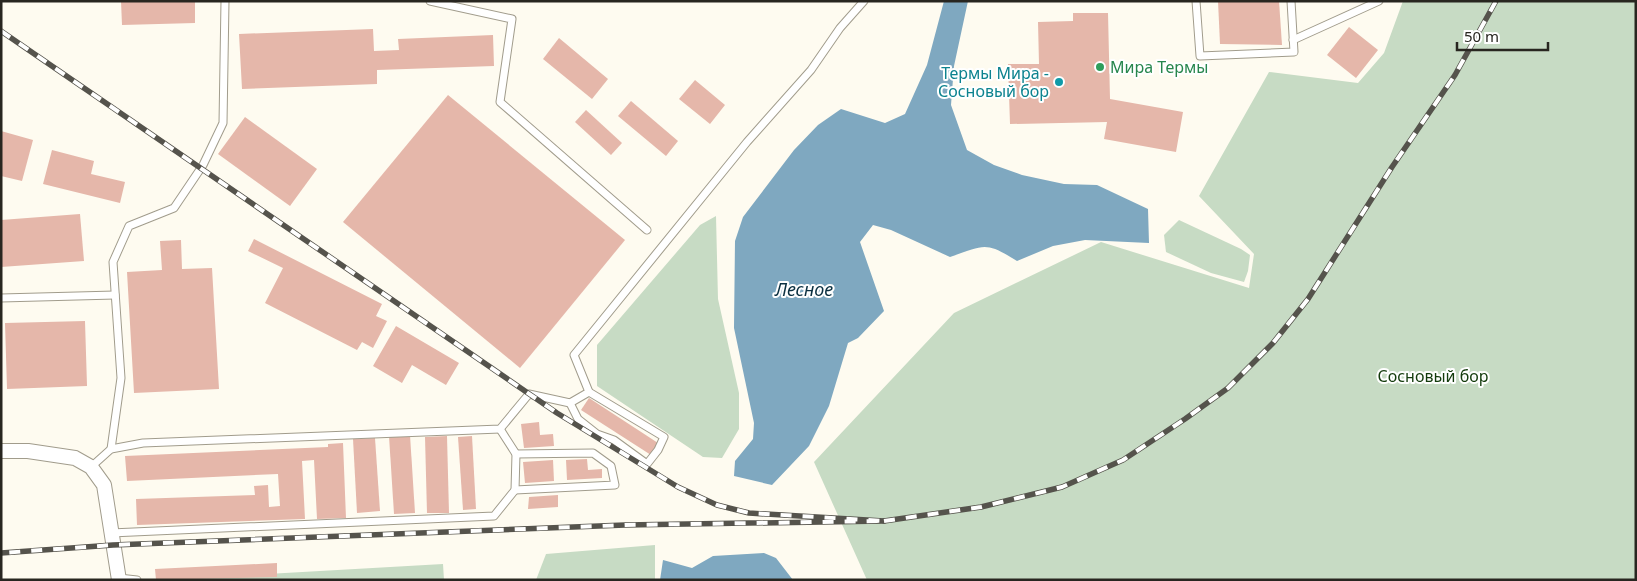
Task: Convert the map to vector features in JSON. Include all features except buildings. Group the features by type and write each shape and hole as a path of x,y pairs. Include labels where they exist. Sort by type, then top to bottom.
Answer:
{"street":[{"path":"1,451 28,451 75,458 91,467 104,485 119,579"}],"lane":[{"path":"111,448 121,378 113,262 129,226 174,208 204,165 223,123 225,1"},
{"path":"430,1 512,19 500,102 647,230"},
{"path":"570,403 578,419 597,434 614,440 647,464 658,450 664,437 589,392 574,355 747,142 811,70 840,28 864,1"},
{"path":"1196,1 1200,56 1294,52 1291,1"},
{"path":"1293,40 1379,1"},
{"path":"1,298 115,295"},
{"path":"91,467 111,448 143,443 500,430 529,394 570,403 589,392"},
{"path":"111,533 494,516 515,490 516,454 500,430"},
{"path":"515,490 615,484 611,466 593,453 516,454"},
{"path":"119,579 137,580"}],"green space":[{"name":"Сосновый бор","path":"1403,1 1636,1 1636,580 867,580 814,462 954,313 1101,242 1249,288 1254,254 1199,196 1269,72 1358,83 1384,53"},
{"path":"716,216 718,299 739,393 739,429 722,458 703,457 597,386 597,345 700,225"},
{"path":"1179,220 1250,255 1248,271 1244,282 1211,273 1166,252 1164,235"},
{"path":"655,545 655,580 536,580 546,554"},
{"path":"443,564 444,580 160,580"}],"water":[{"name":"Лесное","path":"944,1 968,1 954,66 951,105 967,150 994,165 1022,175 1064,184 1097,185 1148,209 1149,243 1085,240 1053,246 1017,261 998,250 985,247 950,257 891,230 873,225 860,242 884,311 858,338 848,343 829,406 809,446 772,485 734,476 735,461 753,439 754,423 734,328 735,241 743,217 794,150 818,125 841,109 885,123 905,114 927,65"},
{"path":"764,553 776,558 793,580 660,580 663,560 692,568 713,556"}],"railway":[{"path":"884,521 981,507 1062,487 1123,460 1228,388 1273,343 1308,299 1392,167 1455,75 1496,1"},
{"path":"1,31 557,413 678,487 717,505 749,513 884,521 625,525 113,545 1,553"}],"place":[{"name":"Мира Термы","path":"1100,67"},
{"name":"Термы Мира - Сосновый бор","path":"1059,82"}]}
